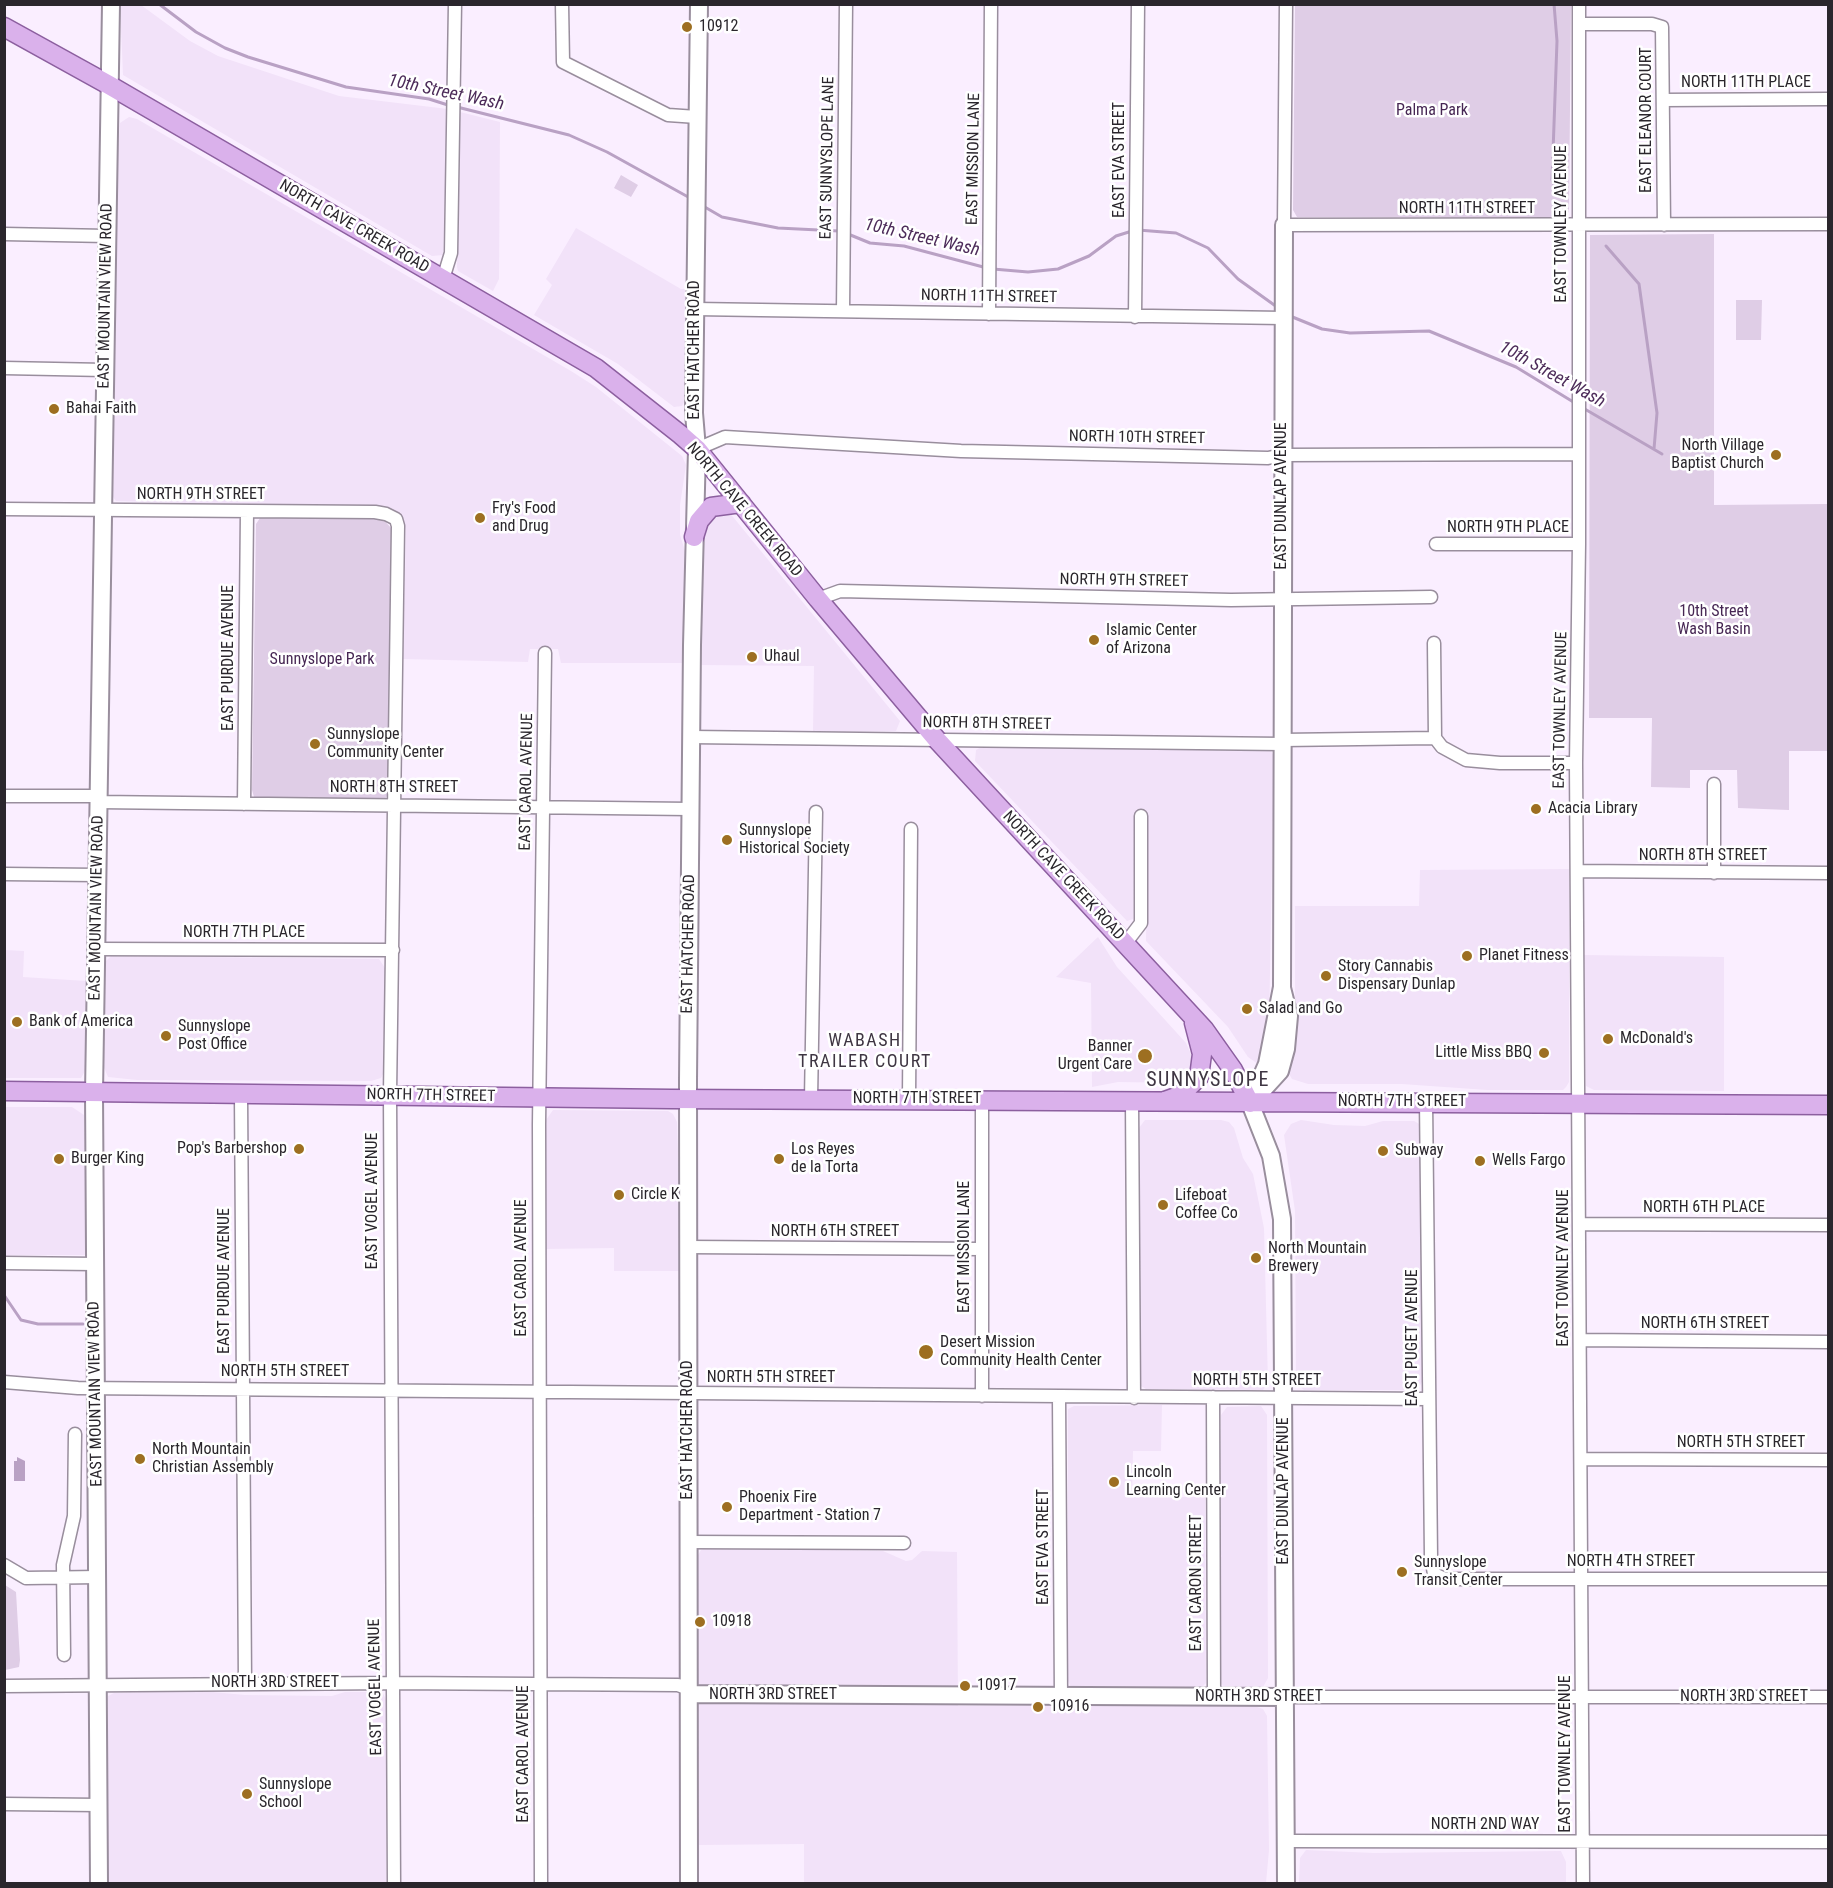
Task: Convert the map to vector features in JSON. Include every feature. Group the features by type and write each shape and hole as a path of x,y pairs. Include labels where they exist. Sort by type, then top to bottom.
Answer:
{"main road":[{"name":"NORTH CAVE CREEK ROAD","path":"4,27 109,85 608,376 697,449 818,599 938,741 1190,1013 1220,1049 1250,1102"},
{"path":"694,537 705,511 718,504 741,503"},
{"path":"1161,1102 1179,1096 1199,1077 1202,1064 1201,1045 1190,1013"},
{"name":"NORTH 7TH STREET","path":"4,1091 688,1099 1426,1101 1828,1105"}],"street":[{"name":"EAST MOUNTAIN VIEW ROAD","path":"99,1884 94,1093 111,4"},
{"path":"443,279 451,253 455,4"},
{"path":"562,4 563,62 663,113 697,117"},
{"name":"EAST HATCHER ROAD","path":"690,1884 688,1099 690,809 697,449 694,413 699,4"},
{"name":"EAST SUNNYSLOPE LANE","path":"843,311 846,4"},
{"name":"EAST MISSION LANE","path":"989,314 992,4"},
{"name":"EAST EVA STREET","path":"1135,316 1138,4"},
{"name":"EAST DUNLAP AVENUE","path":"1286,4 1282,455 1282,987 1267,1065 1250,1102 1271,1156 1281,1219 1286,1884"},
{"name":"EAST TOWNLEY AVENUE","path":"1579,4 1579,544 1576,763 1583,1578 1582,1884"},
{"name":"EAST ELEANOR COURT","path":"1579,24 1652,24 1662,27 1664,225"},
{"name":"NORTH 11TH PLACE","path":"1663,100 1828,99"},
{"name":"NORTH 11TH STREET","path":"1284,225 1828,224"},
{"path":"4,234 107,236"},
{"name":"NORTH 11TH STREET","path":"695,309 1283,318"},
{"path":"4,368 105,370"},
{"name":"NORTH 10TH STREET","path":"697,449 725,437 961,451 1268,458 1282,455 1578,454"},
{"name":"NORTH 9TH STREET","path":"4,509 375,512 396,519"},
{"name":"EAST PURDUE AVENUE","path":"244,804 247,512"},
{"name":"EAST VOGEL AVENUE","path":"394,1884 389,1389 390,1094 399,533 396,519"},
{"name":"NORTH 9TH PLACE","path":"1436,544 1579,544"},
{"name":"NORTH 9TH STREET","path":"818,599 840,591 1231,600 1431,597"},
{"path":"1434,644 1435,738 1442,747 1466,760 1500,763 1576,763"},
{"name":"EAST CAROL AVENUE","path":"541,1884 539,1097 545,653"},
{"name":"NORTH 8TH STREET","path":"691,737 938,741 1282,742 1435,738"},
{"path":"1714,784 1714,873"},
{"name":"NORTH 8TH STREET","path":"4,796 244,804 543,805 690,809"},
{"path":"811,1099 816,812"},
{"path":"1125,944 1140,923 1141,816"},
{"path":"909,1099 911,829"},
{"name":"NORTH 8TH STREET","path":"1577,871 1828,873"},
{"path":"4,874 97,875"},
{"name":"NORTH 7TH PLACE","path":"96,949 393,950"},
{"name":"EAST PURDUE AVENUE","path":"241,1095 245,1682"},
{"name":"EAST MISSION LANE","path":"982,1099 982,1396"},
{"name":"EAST PUGET AVENUE","path":"1426,1101 1431,1557 1434,1574"},
{"path":"1132,1102 1134,1398"},
{"name":"NORTH 6TH PLACE","path":"1580,1224 1828,1225"},
{"name":"NORTH 6TH STREET","path":"688,1247 982,1249"},
{"path":"4,1263 95,1264"},
{"name":"NORTH 6TH STREET","path":"1581,1340 1828,1342"},
{"name":"NORTH 5TH STREET","path":"4,1382 95,1388 1429,1399"},
{"name":"EAST EVA STREET","path":"1059,1397 1061,1696"},
{"name":"EAST CARON STREET","path":"1213,1397 1214,1697"},
{"path":"64,1655 63,1565 74,1516 75,1434"},
{"name":"NORTH 5TH STREET","path":"1581,1459 1828,1460"},
{"path":"688,1542 904,1543"},
{"path":"8,1568 26,1578 98,1577"},
{"name":"NORTH 4TH STREET","path":"1434,1574 1445,1579 1828,1579"},
{"name":"NORTH 3RD STREET","path":"4,1686 245,1682 678,1685 689,1691 1061,1696 1828,1697"},
{"path":"4,1804 99,1805"},
{"name":"NORTH 2ND WAY","path":"1286,1841 1828,1842"}],"shaded area":[{"path":"120,5 141,5 190,41 218,56 339,96 448,109 443,255 432,256 123,75"},
{"path":"460,112 500,122 499,279 493,291 458,271 457,267"},
{"path":"129,117 137,119 571,371 596,387 682,456 686,465 680,505 680,535 685,551 684,663 561,663 558,649 530,649 528,662 403,659 406,530 398,513 381,508 116,501 113,497 118,149 120,123"},
{"path":"576,228 681,289 687,289 686,398 682,406 674,407 618,364 534,315 552,285 546,279"},
{"path":"729,512 900,721 896,731 813,732 814,666 700,665 702,523 705,518"},
{"path":"983,746 1271,751 1274,756 1269,1026 1258,1064 1248,1057 1228,1027 1146,941 1148,814 1134,814 1133,919 1127,921 975,761 976,750"},
{"path":"1569,869 1569,1082 1563,1090 1487,1090 1402,1084 1308,1084 1292,1079 1288,1072 1295,1014 1295,906 1419,906 1420,870"},
{"path":"1098,937 1117,967 1186,1043 1195,1063 1195,1070 1187,1080 1180,1083 1118,1082 1092,1087 1091,983 1056,977"},
{"path":"5,950 24,951 23,977 86,981 85,1071 81,1078 5,1078"},
{"path":"1584,955 1724,957 1724,1091 1594,1090 1586,1086"},
{"path":"111,956 379,959 385,968 383,1074 381,1078 371,1081 137,1080 108,1077 103,1065 105,962"},
{"path":"5,1107 72,1107 84,1115 87,1255 5,1255"},
{"path":"553,1110 668,1111 673,1114 677,1122 682,1271 614,1271 614,1248 545,1249 546,1120"},
{"path":"1145,1120 1221,1120 1229,1122 1234,1128 1243,1158 1253,1174 1264,1228 1268,1383 1263,1390 1146,1389 1141,1386 1139,1128"},
{"path":"1301,1120 1334,1125 1365,1126 1383,1121 1414,1121 1421,1125 1422,1382 1417,1390 1304,1390 1296,1383 1295,1211 1284,1135 1291,1124"},
{"path":"1162,1405 1161,1451 1133,1451 1132,1497 1205,1497 1206,1683 1201,1688 1194,1689 1071,1687 1068,1681 1068,1409 1074,1406"},
{"path":"1261,1406 1267,1415 1268,1678 1263,1687 1258,1690 1225,1689 1219,1673 1221,1415 1227,1407"},
{"path":"17,1457 25,1461 25,1481 14,1481 14,1461 17,1461"},
{"path":"706,1548 883,1551 906,1561 912,1560 922,1551 957,1552 958,1706 1254,1706 1263,1709 1267,1716 1269,1850 1266,1883 804,1883 804,1844 699,1845 697,1557 701,1550"},
{"name":"Sunnyslope School","path":"190,1690 245,1695 332,1696 345,1692 382,1692 386,1699 386,1883 108,1883 108,1696 114,1693"},
{"path":"1306,1850 1374,1853 1561,1851 1566,1862 1566,1883 1299,1883 1300,1858"}],"green space":[{"name":"Palma Park","path":"1295,5 1571,5 1569,212 1563,217 1297,217 1293,210"},
{"path":"621,175 638,185 631,197 614,188"},
{"name":"10th Street Wash Basin","path":"1714,234 1714,505 1828,504 1828,751 1789,751 1789,810 1738,808 1737,770 1690,770 1690,788 1651,787 1652,718 1589,718 1590,235"},
{"path":"1736,300 1762,300 1761,340 1736,340"},
{"name":"Sunnyslope Park","path":"262,515 382,518 392,529 388,795 384,800 258,800 254,797 252,790 256,524"},
{"path":"5,1585 16,1592 20,1660 19,1667 5,1670"}],"waterway":[{"name":"10th Street Wash","path":"159,4 196,32 225,48 248,57 346,87 429,99 451,106"},
{"path":"1554,4 1557,41 1552,180 1559,196"},
{"name":"10th Street Wash","path":"457,107 569,135 607,152 690,198"},
{"name":"10th Street Wash","path":"703,206 722,217 778,228 839,231"},
{"name":"10th Street Wash","path":"1138,230 1176,233 1208,248 1238,279 1277,307"},
{"name":"10th Street Wash","path":"993,269 1028,272 1058,269 1089,256 1116,236 1132,231"},
{"name":"10th Street Wash","path":"848,234 870,243 904,246 987,268"},
{"name":"10th Street Wash","path":"1606,246 1639,284 1657,413 1654,449"},
{"name":"10th Street Wash","path":"1290,316 1322,329 1350,333 1429,331 1516,367 1575,403"},
{"name":"10th Street Wash","path":"1583,408 1662,454"},
{"path":"4,1295 21,1320 38,1324 83,1324"}],"place":[{"name":"10912","path":"687,27"},
{"name":"Bahai Faith","path":"54,409"},
{"name":"North Village Baptist Church","path":"1776,455"},
{"name":"Fry's Food and Drug","path":"480,518"},
{"name":"Islamic Center of Arizona","path":"1094,640"},
{"name":"Uhaul","path":"752,657"},
{"name":"Sunnyslope Community Center","path":"315,744"},
{"name":"Acacia Library","path":"1536,809"},
{"name":"Sunnyslope Historical Society","path":"727,840"},
{"name":"Planet Fitness","path":"1467,956"},
{"name":"Story Cannabis Dispensary Dunlap","path":"1326,976"},
{"name":"Salad and Go","path":"1247,1009"},
{"name":"Bank of America","path":"17,1022"},
{"name":"Sunnyslope Post Office","path":"166,1036"},
{"name":"McDonald's","path":"1608,1039"},
{"name":"Little Miss BBQ","path":"1544,1053"},
{"name":"Banner Urgent Care","path":"1145,1056"},
{"name":"Pop's Barbershop","path":"299,1149"},
{"name":"Subway","path":"1383,1151"},
{"name":"Burger King","path":"59,1159"},
{"name":"Los Reyes de la Torta","path":"779,1159"},
{"name":"Wells Fargo","path":"1480,1161"},
{"name":"Circle K","path":"619,1195"},
{"name":"Lifeboat Coffee Co","path":"1163,1205"},
{"name":"North Mountain Brewery","path":"1256,1258"},
{"name":"Desert Mission Community Health Center","path":"926,1352"},
{"name":"North Mountain Christian Assembly","path":"140,1459"},
{"name":"Lincoln Learning Center","path":"1114,1482"},
{"name":"Phoenix Fire Department - Station 7","path":"727,1507"},
{"name":"Sunnyslope Transit Center","path":"1402,1572"},
{"name":"10918","path":"700,1622"},
{"name":"10917","path":"965,1686"},
{"name":"10916","path":"1038,1707"},
{"name":"Sunnyslope School","path":"247,1794"}],"district":[{"name":"WABASH TRAILER COURT","path":"865,1051"},
{"name":"SUNNYSLOPE","path":"1208,1081"}]}
